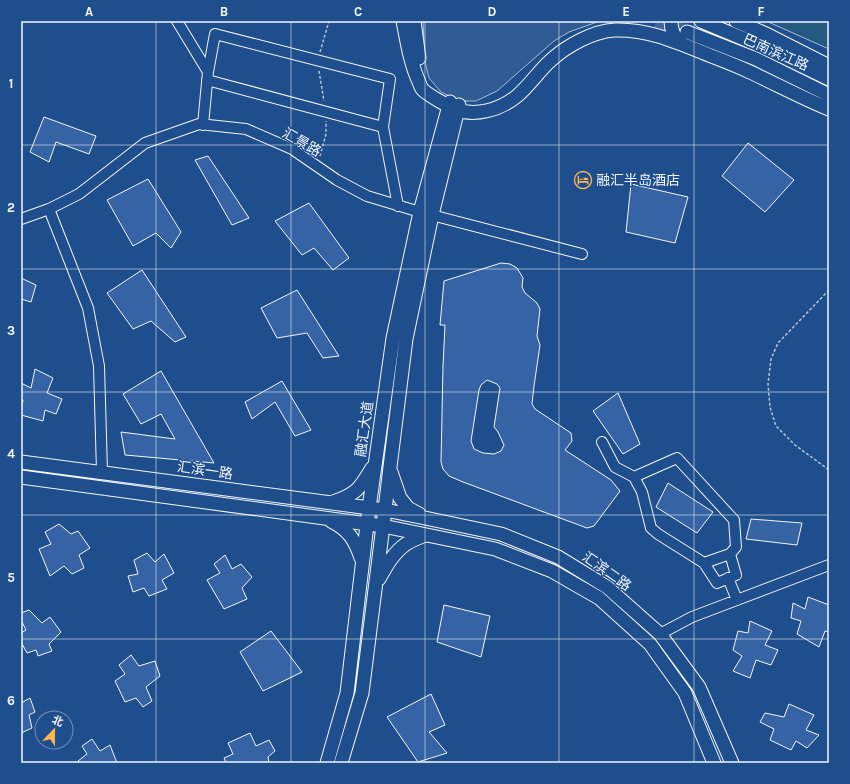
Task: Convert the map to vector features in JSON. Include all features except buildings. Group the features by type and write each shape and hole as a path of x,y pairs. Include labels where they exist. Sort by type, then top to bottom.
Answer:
{"main road":[{"path":"403,21 414,71 422,90 454,106 476,112 490,110 505,104 517,96 550,61 566,48 594,34 613,30 632,30 656,35 682,44 750,72 829,109"},
{"path":"414,21 422,72 426,85 454,106 476,108 488,106 502,100 516,91 547,56 564,43 593,29 623,21"},
{"path":"671,21 671,30 674,37 682,44"},
{"name":"巴南滨江路","path":"701,21 761,46 829,79"},
{"path":"736,21 766,34 829,66"},
{"name":"巴南滨江路","path":"687,32 756,59 829,95"},
{"name":"融汇大道","path":"327,763 347,693 367,523 393,338 454,106"},
{"name":"融汇大道","path":"340,763 362,693 386,510 406,339 426,214"},
{"name":"汇滨一路","path":"21,462 386,510"},
{"path":"329,503 346,498 357,490 375,463"},
{"path":"390,467 400,498 408,508 425,518"},
{"path":"21,477 383,526"},
{"name":"汇滨二路","path":"386,510 501,534 558,557 607,587 660,634 699,687 732,763"},
{"path":"326,518 341,526 350,534 357,546 362,562"},
{"name":"汇滨二路","path":"383,526 495,549 552,571 599,598 650,644 685,693 714,763"},
{"path":"376,584 386,566 396,553 407,543 426,535"}],"street":[{"path":"177,21 208,76 326,112 383,127"},
{"path":"203,125 208,76 215,34 390,79 383,127 398,206"},
{"name":"汇景路","path":"21,219 49,209 79,194 145,143 199,124 246,129 292,149 337,180 367,196 426,214 582,254"},
{"path":"49,209 88,308 99,366 102,472"},
{"path":"602,442 615,467 634,477 642,492 651,528 704,563 717,583 736,575 730,554"},
{"path":"634,477 677,458 734,520 736,547 730,554 704,563"},
{"path":"660,634 692,617 829,565"},
{"path":"728,578 737,600"}],"path":[{"path":"317,166 326,134 326,112 318,60 329,21"},
{"path":"829,290 778,343 771,359 768,384 770,407 776,426 795,445 829,470"}],"shaded area":[{"path":"423,21 600,21 569,32 554,41 497,91 476,101 460,101 441,92 429,78 425,62"},
{"path":"766,21 829,21 829,49"}],"tunnel":[{"path":"656,21 687,32"}],"place":[{"name":"融汇半岛酒店","path":"583,180"}]}
